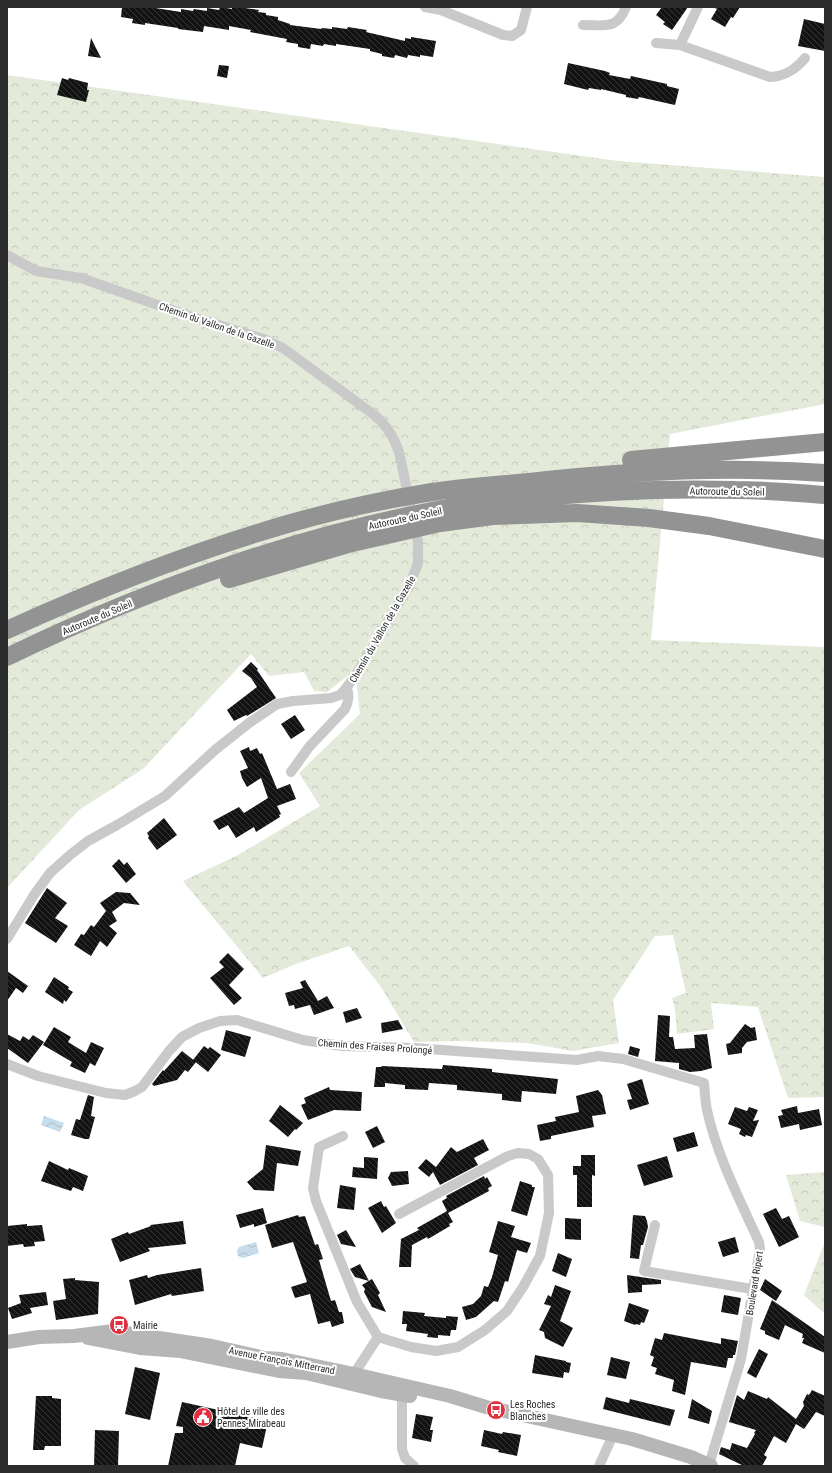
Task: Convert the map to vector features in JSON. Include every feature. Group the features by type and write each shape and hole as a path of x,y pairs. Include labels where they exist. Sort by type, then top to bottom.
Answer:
{"highway":[{"path":"433,492 530,473 628,460 825,442"},
{"name":"Autoroute du Soleil","path":"7,630 69,602 192,555 284,525 433,492 584,476 649,471 745,469 825,473"},
{"name":"Autoroute du Soleil","path":"7,657 94,617 201,575 288,548 393,519 478,503 577,493 651,489 737,490 825,495"},
{"path":"7,661 137,611 236,576 348,544 440,523 500,516 577,513 614,514 709,526 825,549"}],"main road":[{"name":"Avenue François Mitterrand","path":"7,1342 39,1337 74,1336 113,1331 212,1346 265,1358 282,1359 354,1374 401,1390"},
{"name":"Avenue François Mitterrand","path":"74,1336 140,1348 180,1351 279,1371 306,1373 401,1390 450,1396 486,1407 632,1439 691,1457 710,1466"}],"street":[{"path":"425,7 441,10 503,35 512,36 521,30 527,7"},
{"path":"583,25 610,25 617,22 623,15 626,7"},
{"path":"680,45 698,7"},
{"path":"656,43 680,45 770,77 779,76 790,72 805,58"},
{"name":"Chemin du Vallon de la Gazelle","path":"7,255 36,271 81,278 189,316 264,339 283,348 380,419 396,443 404,470 418,542 418,563 410,584 359,670 347,688 340,695 331,698 293,701 277,704 215,750 165,796 82,846 50,873 34,895 7,939"},
{"path":"291,772 309,747 345,709 349,695 347,688"},
{"name":"Chemin des Fraises Prolongé","path":"7,1064 38,1076 106,1093 125,1095 142,1087 169,1051 182,1037 199,1028 220,1022 237,1020 303,1040 342,1046 414,1048 577,1060 598,1056 623,1059 704,1083"},
{"name":"Boulevard Ripert","path":"704,1083 707,1110 719,1150 759,1242 760,1249 740,1359 710,1466"},
{"path":"343,1136 319,1147 313,1188 316,1201 357,1302 378,1336 411,1347 436,1351 458,1347 485,1330 507,1311 523,1287 540,1256 549,1213 548,1175 538,1159 529,1154 518,1153 508,1156 399,1214"},
{"path":"655,1225 644,1271 752,1289"},
{"path":"354,1374 378,1336"},
{"path":"401,1390 402,1449 406,1458 414,1466"},
{"path":"599,1466 613,1435"}],"green space":[{"path":"7,75 618,161 825,177 825,404 670,434 651,640 825,647 825,1097 788,1098 758,1007 711,1003 714,1029 677,1034 675,1009 672,998 686,993 673,935 655,936 613,1000 619,1043 573,1051 527,1043 459,1041 414,1042 381,987 349,946 296,964 263,978 183,881 238,855 320,806 299,773 360,714 355,670 327,692 314,691 304,672 269,676 251,654 143,769 79,810 7,888"},
{"path":"825,1172 825,1227 800,1221 786,1175"},
{"path":"825,1242 825,1314 804,1295"}],"water":[{"path":"44,1116 64,1123 60,1132 41,1125"},
{"path":"256,1242 259,1253 243,1258 238,1256 237,1251 239,1247"}],"building":[{"path":"122,7 149,7 181,12 181,9 207,11 207,8 219,10 220,7 232,9 232,7 237,7 259,10 258,12 278,17 278,20 290,25 321,29 332,29 332,27 347,29 348,27 367,30 366,32 405,41 405,38 411,39 411,37 436,41 433,57 408,55 407,58 395,55 394,58 382,56 382,54 370,51 370,49 336,44 336,46 324,44 323,46 311,44 310,49 298,47 298,44 286,42 287,39 250,32 251,30 229,26 229,30 204,26 203,32 145,23 145,25 132,23 133,19 121,17"},
{"path":"662,7 688,7 672,30 663,24 665,22 656,15"},
{"path":"713,7 740,7 725,27 711,19 717,9"},
{"path":"804,19 825,24 825,51 798,46"},
{"path":"91,38 101,58 88,56"},
{"path":"568,63 605,71 610,73 609,75 630,79 631,76 667,84 667,86 679,89 675,105 639,97 638,99 626,97 626,95 601,89 589,88 588,90 564,84"},
{"path":"219,65 229,66 227,78 217,76"},
{"path":"62,78 68,80 69,78 88,83 87,90 89,90 86,102 57,95"},
{"path":"251,662 258,669 257,670 276,698 247,716 246,715 234,721 227,710 257,687 251,678 242,671"},
{"path":"295,715 305,730 291,739 281,724"},
{"path":"249,747 250,751 257,748 260,754 262,753 277,789 290,784 296,799 277,806 281,814 279,815 280,817 256,832 254,827 236,838 228,825 219,830 213,821 239,807 244,813 268,798 261,778 247,787 242,778 240,771 248,768 240,751"},
{"path":"164,818 177,835 157,850 148,838 149,836 147,833"},
{"path":"119,859 124,865 127,862 136,874 126,883 112,866"},
{"path":"47,888 67,903 55,918 68,926 56,943 25,923"},
{"path":"116,892 130,893 140,905 124,903 112,912 117,921 109,926 117,933 107,947 100,941 91,956 74,945 81,934 84,935 91,925 94,927 106,911 100,903"},
{"path":"228,953 244,969 229,985 242,998 234,1005 210,978 224,967 219,962"},
{"path":"7,971 28,986 23,993 16,988 7,1001"},
{"path":"54,977 69,987 68,989 73,992 66,1002 64,1000 63,1004 45,992"},
{"path":"305,980 318,1001 327,996 334,1008 314,1015 310,1005 295,1009 294,1005 289,1006 285,993 303,988 300,982"},
{"path":"357,1008 362,1018 346,1023 343,1012"},
{"path":"658,1015 670,1016 669,1037 673,1037 675,1049 695,1048 694,1035 707,1034 712,1068 690,1072 679,1069 679,1063 655,1061"},
{"path":"398,1020 403,1029 382,1033 381,1023"},
{"path":"745,1024 751,1028 755,1027 757,1040 747,1042 742,1048 742,1053 728,1055 726,1044 730,1043"},
{"path":"54,1027 71,1037 68,1042 86,1053 91,1042 104,1048 95,1066 90,1063 85,1073 70,1066 72,1062 43,1045"},
{"path":"226,1030 251,1037 245,1057 221,1050"},
{"path":"7,1034 20,1041 23,1036 29,1040 33,1035 44,1042 28,1063 7,1048"},
{"path":"204,1046 208,1049 210,1047 221,1055 208,1072 193,1060"},
{"path":"630,1046 640,1049 638,1057 628,1054"},
{"path":"182,1051 196,1062 188,1072 185,1070 177,1080 154,1086 152,1084 163,1070 164,1071"},
{"path":"443,1065 492,1069 492,1072 558,1079 556,1094 522,1091 521,1102 502,1100 502,1094 457,1090 457,1085 429,1083 428,1090 405,1089 405,1085 385,1083 385,1087 374,1087 376,1067 442,1069"},
{"path":"642,1079 649,1104 630,1110 627,1100 632,1099 627,1084"},
{"path":"329,1087 330,1090 362,1092 361,1111 334,1110 308,1120 301,1105 306,1103 304,1098"},
{"path":"598,1090 602,1095 606,1114 592,1116 594,1127 551,1136 551,1139 540,1141 537,1125 556,1121 555,1117 579,1112 576,1096"},
{"path":"88,1095 94,1097 91,1116 95,1117 89,1139 85,1139 71,1135 76,1119 80,1120"},
{"path":"280,1105 303,1123 288,1137 269,1121"},
{"path":"797,1106 798,1113 819,1109 822,1125 800,1130 799,1124 781,1128 778,1116 783,1115 781,1110"},
{"path":"735,1107 747,1111 749,1107 758,1110 753,1121 759,1120 752,1137 746,1135 745,1137 739,1134 741,1129 728,1124"},
{"path":"377,1126 385,1142 373,1148 365,1132"},
{"path":"694,1132 698,1146 677,1152 673,1138"},
{"path":"483,1139 489,1150 474,1158 478,1165 440,1185 433,1172 429,1177 418,1168 426,1159 436,1167 451,1147 457,1152"},
{"path":"266,1145 301,1151 298,1166 277,1163 274,1191 254,1190 247,1182 263,1169"},
{"path":"581,1155 595,1155 595,1176 592,1175 592,1207 577,1207 577,1175 573,1175 573,1166 581,1166"},
{"path":"667,1156 673,1177 644,1186 637,1165"},
{"path":"364,1157 378,1158 377,1179 352,1177 353,1167 364,1168"},
{"path":"49,1161 68,1170 69,1168 88,1176 83,1191 73,1187 71,1191 41,1181"},
{"path":"408,1171 409,1184 392,1186 388,1178 391,1172"},
{"path":"484,1176 485,1179 487,1177 492,1186 488,1188 489,1191 448,1213 453,1222 449,1224 450,1226 428,1239 427,1237 412,1245 411,1267 399,1267 401,1239 419,1230 417,1228 447,1211 442,1201 447,1198 446,1196"},
{"path":"520,1181 535,1187 527,1216 511,1211"},
{"path":"340,1185 356,1188 354,1210 337,1208"},
{"path":"381,1201 384,1207 386,1206 396,1223 382,1233 368,1208"},
{"path":"263,1208 267,1223 254,1227 254,1224 240,1228 236,1215"},
{"path":"776,1208 782,1219 789,1216 799,1237 779,1247 763,1214"},
{"path":"298,1215 299,1217 305,1216 315,1245 318,1244 323,1259 319,1260 331,1301 335,1300 339,1312 342,1312 344,1323 332,1327 330,1321 318,1324 310,1294 295,1298 291,1287 307,1282 293,1242 272,1248 265,1225"},
{"path":"633,1215 645,1216 648,1227 643,1245 641,1245 639,1259 630,1258"},
{"path":"565,1218 581,1219 581,1240 565,1239"},
{"path":"183,1221 186,1244 148,1248 150,1251 120,1262 111,1239 128,1232 129,1234 151,1226 150,1225"},
{"path":"498,1221 515,1226 511,1237 531,1243 527,1253 517,1250 508,1282 505,1281 498,1302 494,1301 476,1317 466,1320 462,1307 473,1304 481,1296 484,1286 488,1287 492,1277 498,1255 489,1252"},
{"path":"27,1224 27,1226 42,1225 45,1241 34,1242 35,1246 24,1247 23,1244 7,1246 7,1226"},
{"path":"346,1230 356,1247 341,1244 337,1235"},
{"path":"735,1237 739,1252 723,1257 718,1242"},
{"path":"558,1253 572,1259 566,1277 552,1271"},
{"path":"360,1264 369,1281 355,1277 350,1269"},
{"path":"201,1268 204,1291 172,1296 171,1294 135,1305 129,1280 147,1275 148,1278 157,1275"},
{"path":"627,1275 661,1280 661,1284 642,1285 642,1292 628,1293"},
{"path":"75,1278 75,1280 99,1282 98,1314 56,1320 53,1301 66,1299 63,1279"},
{"path":"372,1279 380,1293 378,1295 386,1312 372,1307 364,1292 365,1289 362,1285"},
{"path":"765,1279 782,1291 776,1301 760,1290"},
{"path":"555,1285 571,1291 560,1321 573,1328 563,1347 545,1338 544,1332 539,1330 551,1306 544,1304 548,1295 551,1297"},
{"path":"46,1292 48,1305 30,1308 32,1313 12,1319 8,1308 21,1303 19,1295"},
{"path":"724,1295 741,1298 738,1315 721,1312"},
{"path":"772,1300 825,1337 825,1353 802,1343 804,1338 802,1338 803,1334 785,1325 779,1340 765,1334 765,1331 760,1329"},
{"path":"629,1303 649,1310 644,1323 641,1322 640,1325 635,1325 624,1321"},
{"path":"403,1311 425,1313 424,1316 446,1318 446,1316 458,1317 456,1330 451,1330 450,1336 438,1335 438,1338 427,1337 428,1334 406,1331 407,1324 402,1324"},
{"path":"664,1333 721,1344 721,1338 738,1341 735,1355 733,1355 733,1358 728,1358 726,1368 691,1362 685,1395 672,1391 674,1380 655,1374 657,1368 651,1366 654,1357 650,1355 655,1338 662,1340"},
{"path":"759,1349 768,1354 756,1378 747,1373"},
{"path":"535,1355 571,1363 569,1373 564,1372 563,1378 532,1373"},
{"path":"611,1357 630,1362 626,1379 607,1375"},
{"path":"135,1367 160,1373 150,1420 125,1414"},
{"path":"812,1390 825,1396 825,1416 816,1412 804,1429 796,1424 786,1443 774,1436 764,1455 767,1457 762,1466 744,1466 719,1454 721,1447 730,1450 732,1443 747,1448 755,1434 754,1433 756,1430 729,1422 737,1395 744,1400 748,1391 767,1399 768,1397 796,1419 804,1406 803,1402 807,1394 809,1395"},
{"path":"36,1396 52,1396 52,1398 61,1399 61,1446 45,1446 44,1450 33,1450"},
{"path":"606,1397 629,1403 630,1399 675,1410 670,1426 603,1409"},
{"path":"692,1399 712,1411 709,1424 688,1418"},
{"name":"Hôtel de ville des Pennes-Mirabeau","path":"182,1402 268,1421 262,1448 240,1443 235,1466 168,1466 175,1433 183,1433 183,1427 176,1426"},
{"path":"416,1414 433,1417 430,1430 433,1430 431,1442 412,1438"},
{"path":"95,1430 119,1431 118,1466 94,1466"},
{"path":"484,1430 502,1434 503,1432 521,1435 517,1456 498,1452 499,1450 481,1446"}],"place":[{"name":"Mairie","path":"119,1325"},
{"name":"Les Roches Blanches","path":"496,1410"},
{"name":"Hôtel de ville des Pennes-Mirabeau","path":"203,1417"}]}
